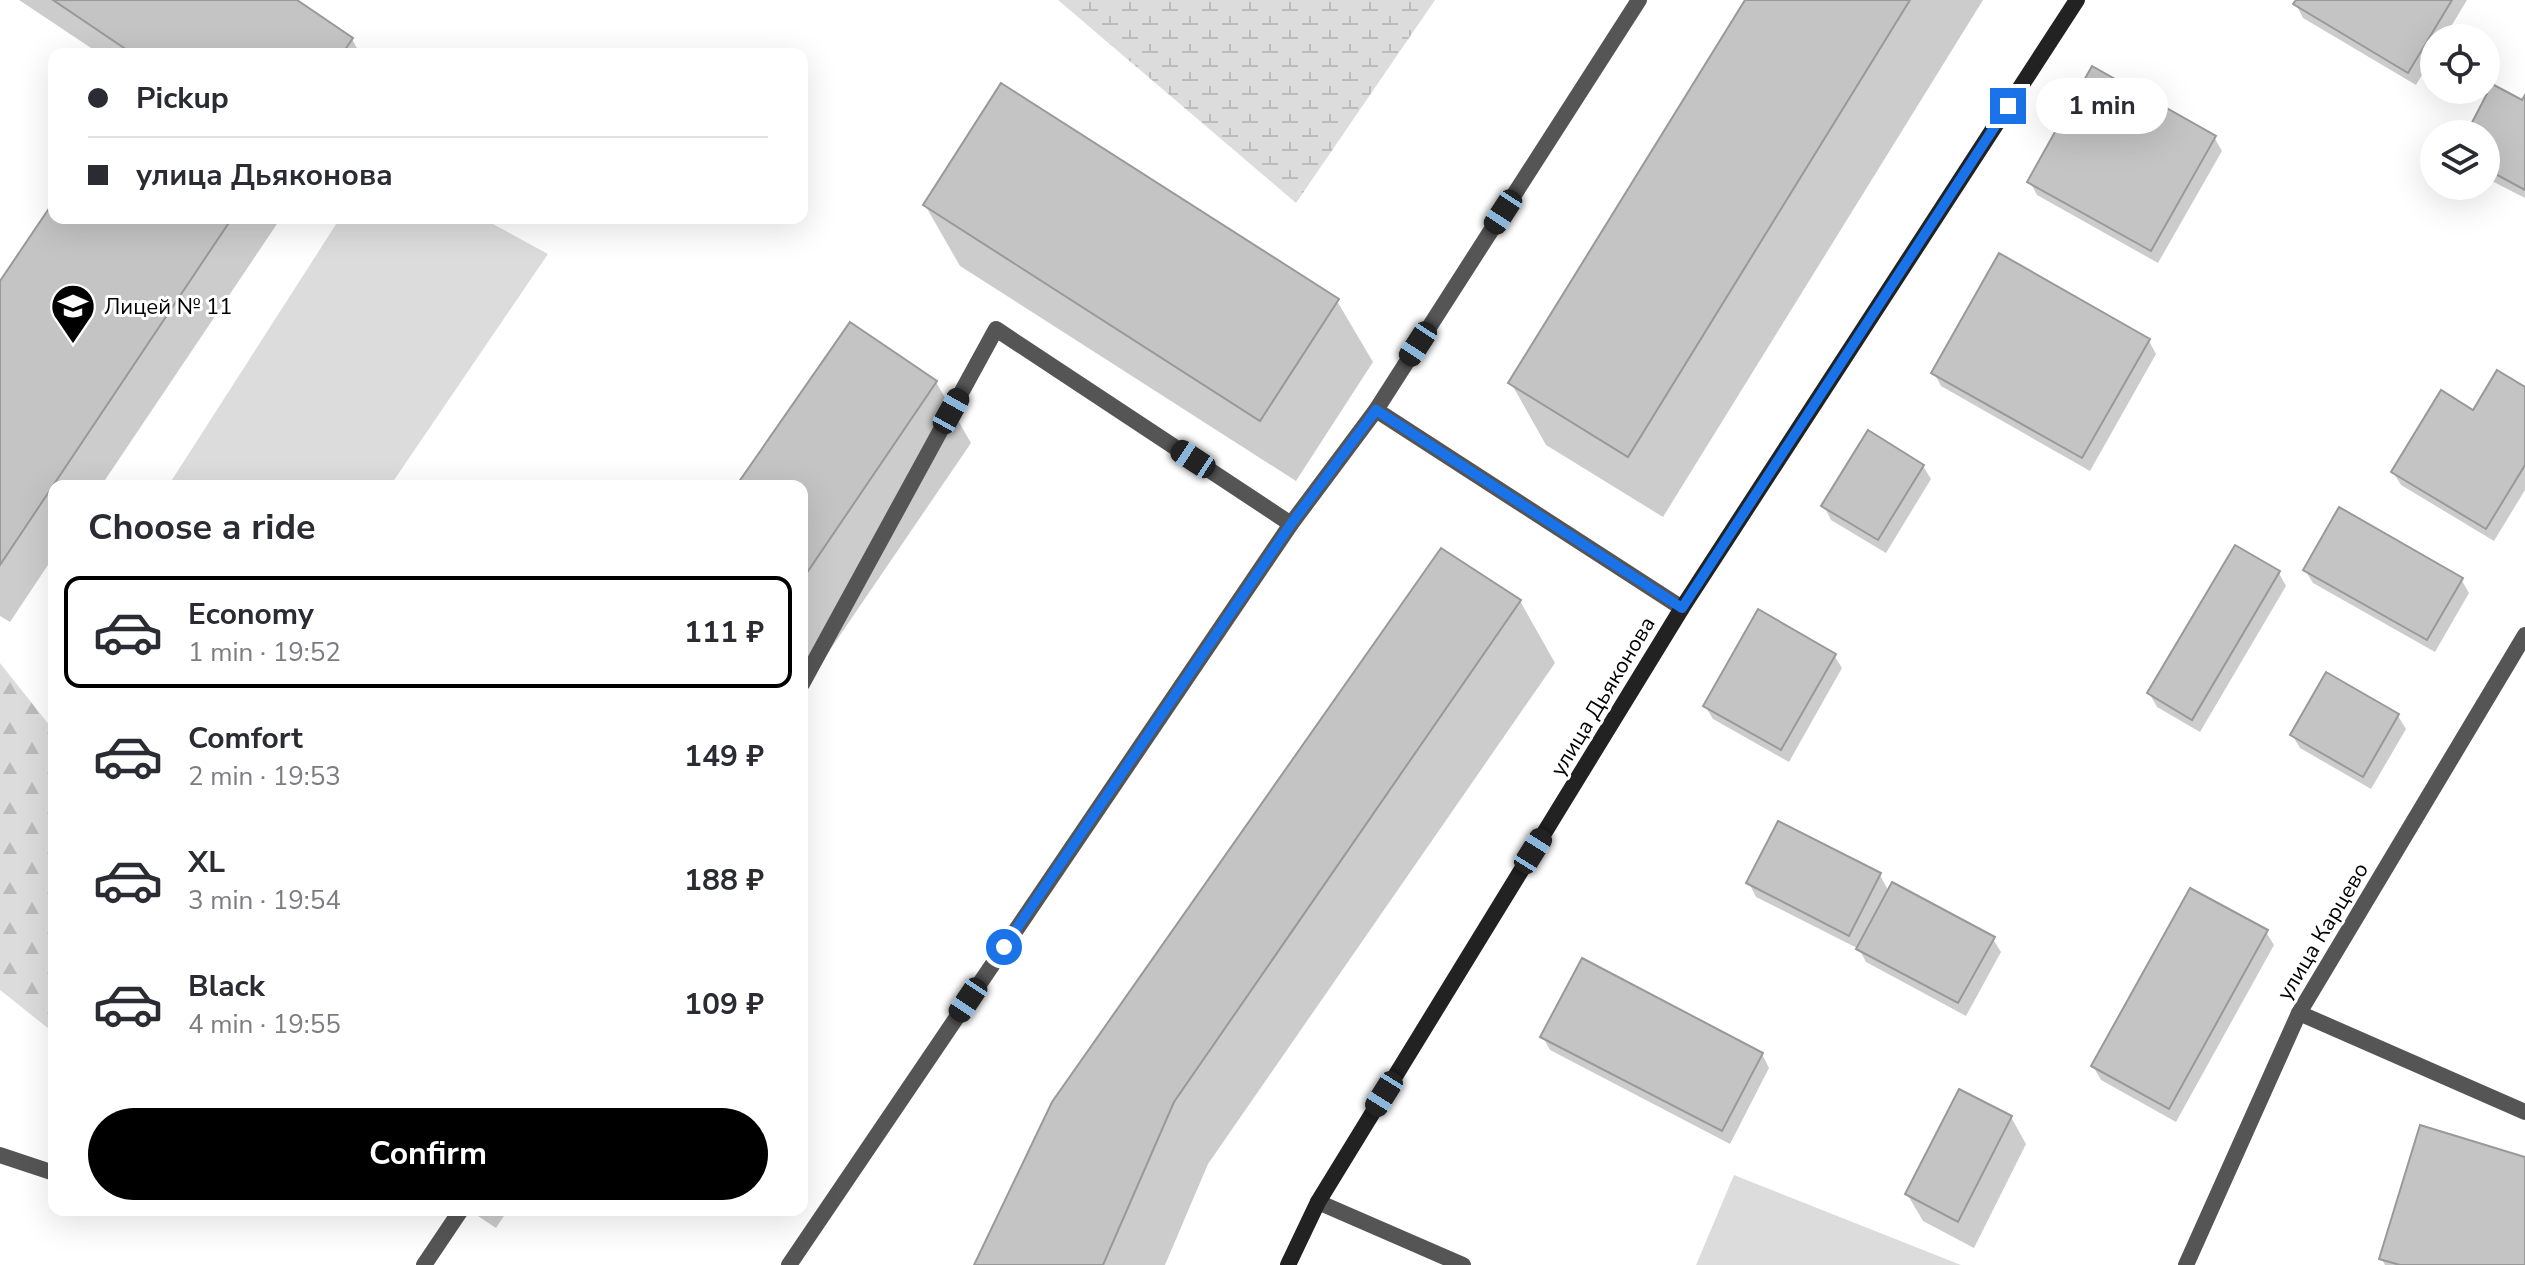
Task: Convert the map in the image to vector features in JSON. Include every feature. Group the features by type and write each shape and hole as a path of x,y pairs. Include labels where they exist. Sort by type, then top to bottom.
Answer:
{"main road":[{"name":"улица Дьяконова","path":"1288,1265 1318,1202 1682,608 2077,0"}],"street":[{"path":"789,1265 1291,524 1376,410 1639,0"},
{"path":"808,673 996,329 1291,524"},
{"path":"1376,410 1682,608"},
{"name":"улица Карцево","path":"2186,1265 2299,1013 2525,635"},
{"path":"2299,1013 2525,1112"},
{"path":"0,1155 48,1171"},
{"path":"1318,1202 1463,1265"},
{"path":"424,1265 457,1216"}],"green space":[{"path":"1058,0 1435,0 1296,203"},
{"path":"336,224 493,224 548,254 394,480 172,480"},
{"path":"0,663 48,723 48,1028 0,990"},
{"path":"1734,1175 1961,1265 1696,1265"}],"building":[{"path":"53,0 297,0 353,38 346,48 124,48"},
{"path":"1745,0 1910,0 1628,457 1508,383"},
{"path":"2296,0 2452,0 2438,24 2420,24 2420,53 2408,73 2293,4"},
{"path":"2092,66 2216,136 2151,251 2027,182"},
{"path":"1001,83 1339,299 1260,421 923,205"},
{"path":"2500,88 2522,100 2525,95 2525,190 2500,177 2500,120 2473,120 2482,104 2500,104"},
{"name":"Лицей № 11","path":"48,210 48,224 228,224 57,480 48,480 48,493 0,565 0,281"},
{"path":"1999,253 2150,339 2082,458 1931,373"},
{"path":"850,322 937,381 808,571 808,480 740,480"},
{"path":"2497,370 2525,387 2525,465 2486,529 2391,472 2441,390 2473,410"},
{"path":"1868,430 1924,465 1878,540 1821,506"},
{"path":"2339,507 2463,578 2427,640 2303,570"},
{"path":"2235,545 2280,571 2192,720 2147,693"},
{"path":"1441,548 1521,600 1174,1102 1103,1265 974,1265 1052,1102"},
{"path":"1758,609 1836,654 1781,750 1703,706"},
{"path":"2326,672 2399,714 2363,777 2290,735"},
{"path":"1778,821 1881,873 1849,936 1746,883"},
{"path":"1892,882 1995,937 1958,1003 1856,949"},
{"path":"2190,888 2268,930 2169,1109 2091,1066"},
{"path":"1582,958 1763,1053 1722,1131 1540,1037"},
{"path":"1959,1089 2012,1116 1958,1222 1905,1194"},
{"path":"2420,1125 2525,1157 2525,1265 2400,1265 2379,1259"}],"place":[{"name":"Лицей № 11","path":"73,345"}],"route":[{"path":"1004,947 1291,524 1376,410 1682,608 2008,106"}]}
